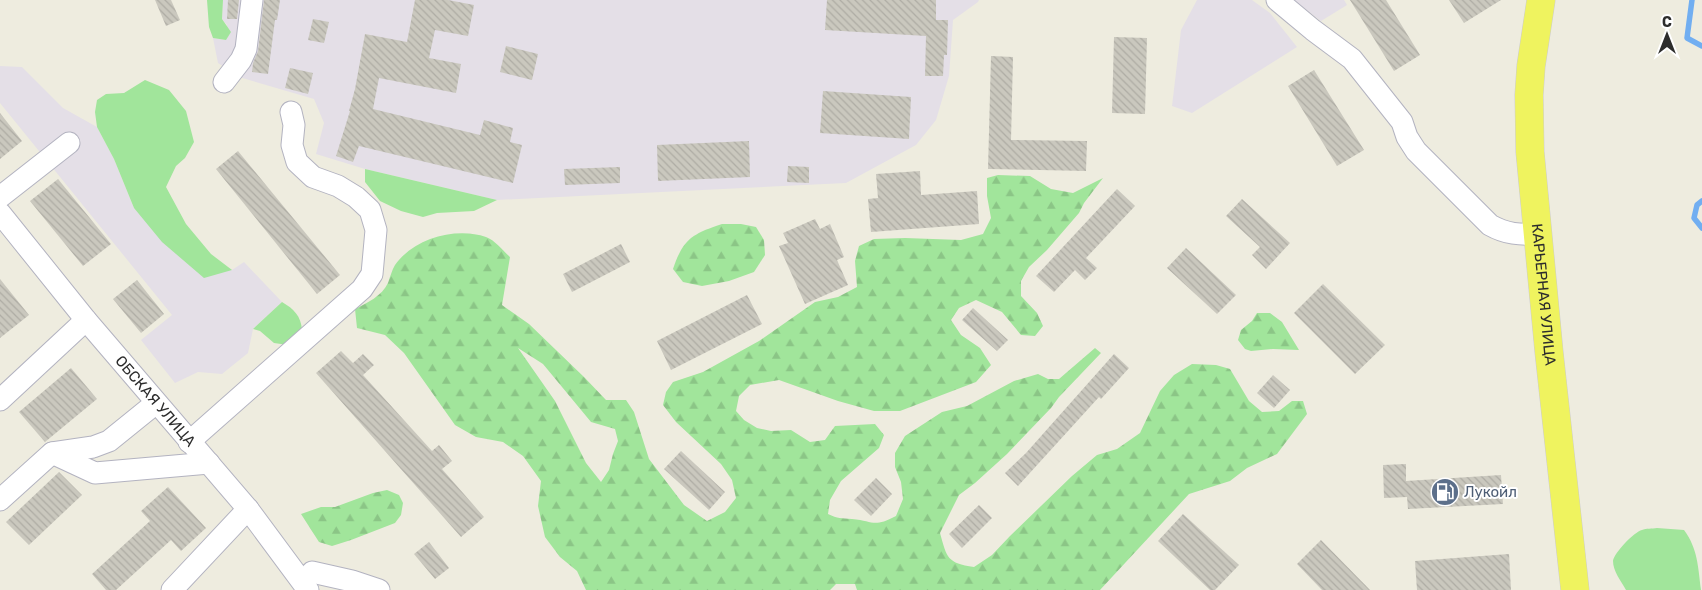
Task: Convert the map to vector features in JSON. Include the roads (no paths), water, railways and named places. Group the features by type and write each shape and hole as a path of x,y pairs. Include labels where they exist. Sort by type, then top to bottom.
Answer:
{"main road":[{"name":"КАРЬЕРНАЯ УЛИЦА","path":"1541,0 1531,66 1529,95 1530,152 1576,590"}],"street":[{"path":"224,82 241,60 246,49 252,0"},
{"path":"1277,0 1352,59 1402,122 1406,137 1416,151 1490,225 1510,234 1538,234"},
{"path":"189,442 362,289 372,274 376,230 370,210 356,197 338,186 313,177 297,162 292,145 294,125 291,112"},
{"path":"0,197 69,143"},
{"name":"ОБСКАЯ УЛИЦА","path":"0,213 86,320 310,581"},
{"path":"0,400 86,320"},
{"path":"0,500 52,453 93,447 110,441 156,403"},
{"path":"52,453 95,474 209,463"},
{"path":"172,590 248,509"},
{"path":"310,581 352,581 379,590"}],"waterway":[{"path":"1692,0 1687,38 1702,46"},
{"path":"1702,201 1697,205 1694,218 1702,228"}],"place":[{"name":"Лукойл","path":"1445,492"}]}
